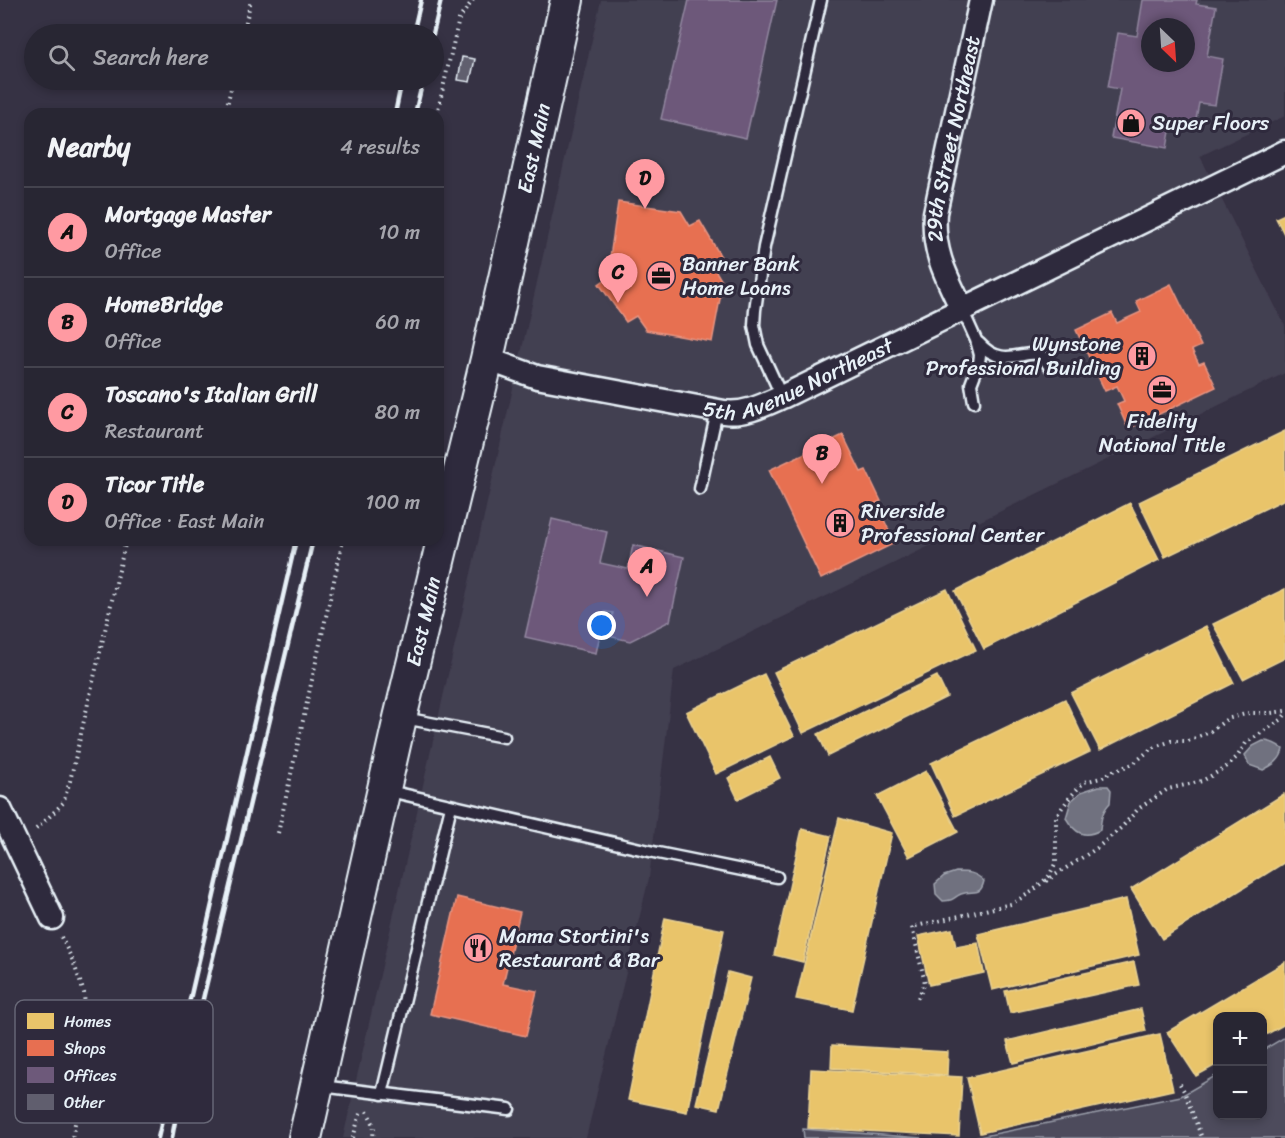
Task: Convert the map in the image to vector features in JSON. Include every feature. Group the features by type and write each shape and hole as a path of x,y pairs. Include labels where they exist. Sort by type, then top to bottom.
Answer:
{"main road":[{"name":"East Main","path":"444,536 487,359 567,0"},
{"name":"East Main","path":"305,1138 400,718 442,546"}],"street":[{"name":"29th Street Northeast","path":"962,309 937,253 934,222 981,0"},
{"name":"5th Avenue Northeast","path":"487,359 537,377 717,411 742,412 766,404 1285,152"},
{"path":"0,809 52,918"}],"lane":[{"path":"782,396 758,345 754,326 755,310 764,247 821,0"},
{"path":"962,309 980,355 971,384 974,402"},
{"path":"976,340 986,351 997,356 1010,358 1028,354 1038,355 1044,358 1049,366"},
{"path":"700,489 717,411"},
{"path":"400,718 504,737"},
{"path":"385,790 658,853 777,877"},
{"path":"382,1094 451,806"},
{"path":"318,1086 509,1109"}],"path":[{"path":"245,24 251,0"},
{"path":"444,87 459,19 473,0"},
{"path":"226,108 231,90"},
{"path":"439,108 443,90"},
{"path":"15,841 41,825 63,803 70,782 125,546"},
{"path":"278,833 342,546"},
{"path":"918,999 925,983 912,927 1011,904 1038,887 1097,848 1122,827 1138,809 1168,789 1202,781 1226,767 1237,757 1246,743 1281,720 1285,713 1249,713 1227,719 1210,732 1188,741 1171,741 1152,748 1133,764 1101,778 1084,782 1070,796 1056,816 1056,862 1049,876 1038,887"},
{"path":"52,918 73,961 84,1000"},
{"path":"1180,1084 1202,1138"},
{"path":"353,1138 362,1103 374,1125 373,1138"},
{"path":"72,1138 75,1123"}],"shaded area":[{"path":"601,0 1285,0 1285,116 1200,156 1285,326 1285,373 674,670 649,878 586,1138 343,1138"},
{"path":"1285,1037 1285,1138 974,1138 1181,1096 1213,1077 1213,1120 1267,1120 1267,1048"},
{"path":"803,1129 922,1138 804,1138"}],"water":[{"path":"1263,741 1274,743 1283,749 1278,760 1263,770 1249,765 1245,755 1253,746"},
{"path":"1099,786 1108,786 1111,790 1110,803 1102,815 1100,830 1089,834 1080,833 1066,818 1071,801 1081,792"},
{"path":"956,872 968,872 978,876 984,881 982,886 978,891 943,901 936,894 935,884 944,876"}],"building: Homes":[{"path":"1285,214 1285,236 1276,218"},
{"path":"1285,431 1285,499 1165,557 1139,502"},
{"path":"1130,503 1159,560 984,649 955,591"},
{"path":"947,589 976,650 803,733 774,672"},
{"path":"1285,589 1285,658 1243,679 1213,624"},
{"path":"1206,626 1234,683 1100,750 1071,693"},
{"path":"764,674 794,736 716,774 686,712"},
{"path":"937,676 947,697 828,756 818,734"},
{"path":"1065,699 1090,752 955,816 931,763"},
{"path":"770,757 780,778 738,799 728,778"},
{"path":"926,771 958,832 909,857 877,796"},
{"path":"1284,794 1285,862 1162,939 1131,889"},
{"path":"839,818 892,833 852,1010 796,999"},
{"path":"802,829 831,836 803,962 774,955"},
{"path":"1126,899 1139,955 992,990 978,934"},
{"path":"665,918 724,930 687,1112 628,1100"},
{"path":"952,929 956,947 978,943 984,973 929,985 918,936"},
{"path":"1134,962 1139,985 1010,1013 1005,991"},
{"path":"1285,962 1285,1024 1267,1034 1267,1012 1213,1012 1213,1067 1196,1076 1167,1032"},
{"path":"728,972 751,978 719,1109 696,1104"},
{"path":"1141,1009 1146,1031 1013,1063 1007,1041"},
{"path":"1160,1034 1173,1090 980,1133 967,1078"},
{"path":"832,1045 948,1052 947,1075 831,1068"},
{"path":"811,1069 962,1077 959,1136 808,1128"}],"building: Shops":[{"path":"618,202 681,211 690,226 700,221 724,262 714,268 723,283 712,342 646,330 636,316 626,322 599,284 607,278"},
{"name":"Wynstone Professional Building","path":"1171,284 1201,346 1192,350 1199,364 1204,362 1216,387 1128,429 1117,404 1124,401 1117,386 1105,391 1076,330 1112,313 1117,323 1141,312 1136,301"},
{"name":"Riverside Professional Center","path":"843,435 861,472 866,470 881,501 876,503 895,543 821,579 769,470"},
{"name":"Mama Stortini's Restaurant & Bar","path":"457,897 520,912 503,984 537,991 526,1036 430,1014"}],"building: Offices":[{"path":"689,0 777,0 746,138 661,119"},
{"path":"1143,0 1197,0 1196,4 1216,7 1207,56 1223,59 1215,105 1199,103 1194,130 1171,126 1167,148 1111,138 1120,89 1108,87 1118,33 1137,36"},
{"path":"552,519 607,532 600,563 628,569 633,545 684,557 670,621 630,641 608,636 613,613 605,612 596,653 525,637"}],"building: Other":[{"path":"462,57 475,59 470,82 458,80"}],"railway":[{"path":"415,24 421,0"},
{"path":"435,24 441,0"},
{"path":"396,108 400,90"},
{"path":"416,108 421,90"},
{"path":"190,1000 295,546"},
{"path":"203,1000 312,546"},
{"path":"158,1138 161,1123"},
{"path":"172,1138 175,1123"}],"place":[{"name":"Super Floors","path":"1131,123"},
{"name":"Ticor Title","path":"645,209"},
{"name":"Banner Bank Home Loans","path":"661,276"},
{"name":"Toscano's Italian Grill","path":"618,303"},
{"name":"Wynstone Professional Building","path":"1142,356"},
{"name":"Fidelity National Title","path":"1162,390"},
{"name":"HomeBridge","path":"822,484"},
{"name":"Riverside Professional Center","path":"840,523"},
{"name":"Mortgage Master","path":"647,597"},
{"name":"Mama Stortini's Restaurant & Bar","path":"478,948"}]}
